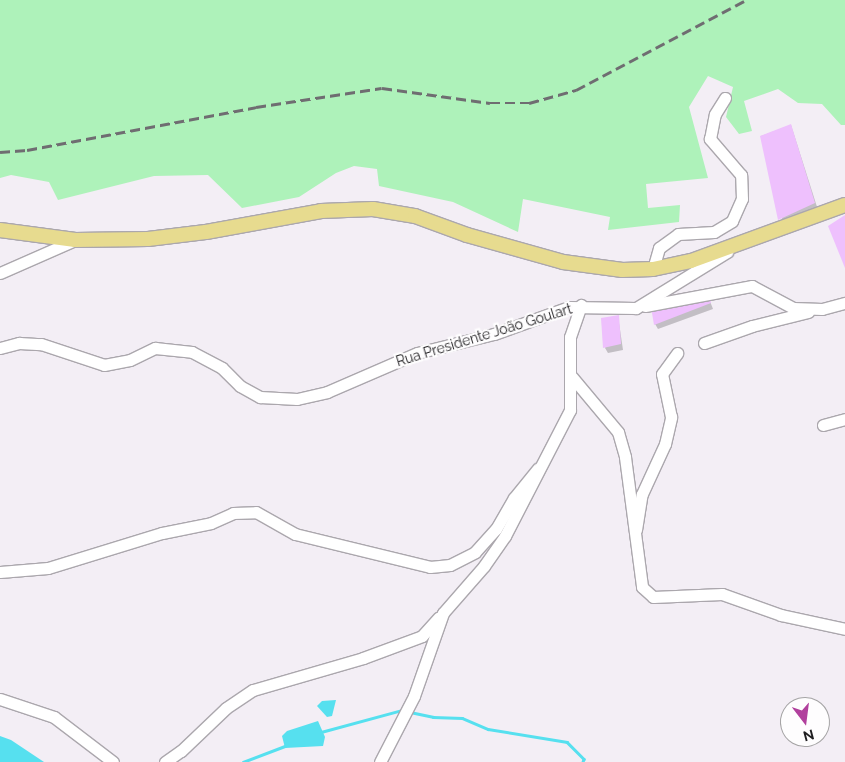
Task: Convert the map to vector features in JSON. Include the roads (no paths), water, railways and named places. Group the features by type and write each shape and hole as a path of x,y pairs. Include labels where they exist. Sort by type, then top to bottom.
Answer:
{"main road":[{"path":"0,230 75,240 177,237 320,211 373,209 415,216 468,235 563,262 622,270 652,269 691,261 845,205"}],"street":[{"path":"652,269 660,248 678,234 714,232 732,221 742,200 740,175 710,139 715,114 725,98"},
{"path":"0,273 75,240"},
{"path":"636,308 744,242"},
{"name":"Rua Presidente João Goulart","path":"0,348 19,343 41,344 104,365 130,360 155,348 192,352 222,368 240,386 260,397 297,399 327,392 417,353 494,334 581,305 636,308 752,286 793,308 822,309 845,302"},
{"path":"165,762 181,751 226,708 253,690 363,658 422,636 484,566 505,536 538,468 570,410 572,377 570,337 581,305"},
{"path":"704,343 752,326 822,309"},
{"path":"636,531 640,523 642,494 665,444 671,417 662,374 677,353"},
{"path":"572,377 618,432 625,457 642,588 652,597 722,594 781,615 845,628"},
{"path":"823,425 845,419"},
{"path":"0,572 48,568 162,533 211,523 233,513 256,512 295,534 430,567 450,565 475,552 496,529 514,498 538,468"},
{"path":"380,762 402,725 443,612"},
{"path":"0,699 24,705 58,720 113,762"}],"water":[{"path":"336,700 332,716 327,717 317,706 322,701"},
{"path":"318,721 325,737 323,746 285,748 282,736 287,731"},
{"path":"0,736 11,740 44,762 0,762"}],"waterway":[{"path":"321,732 402,710"},
{"path":"410,712 433,717 462,718 488,729 567,742 584,759 583,762"},
{"path":"243,762 285,746"}],"railway":[{"path":"0,152 27,150 256,107 382,88 490,103 529,103 576,90 746,0"}]}
